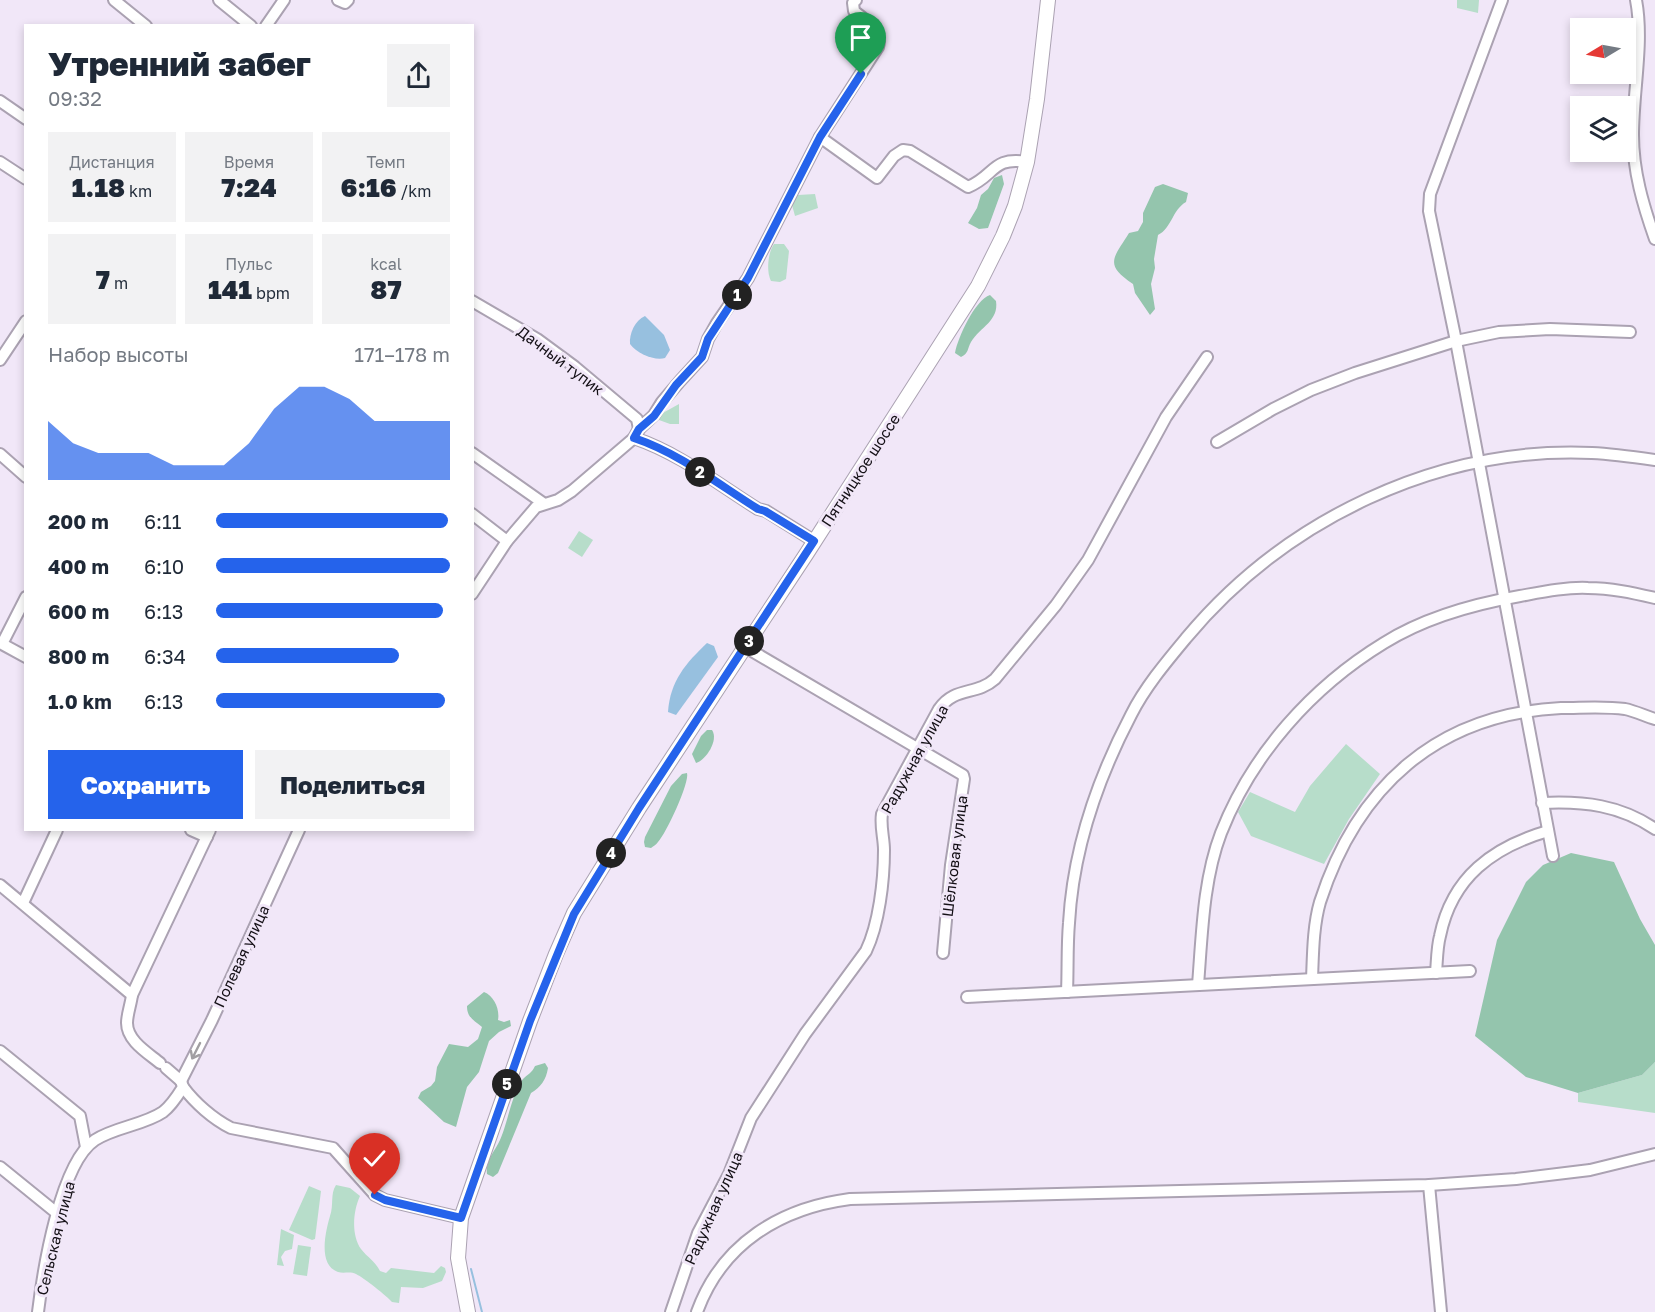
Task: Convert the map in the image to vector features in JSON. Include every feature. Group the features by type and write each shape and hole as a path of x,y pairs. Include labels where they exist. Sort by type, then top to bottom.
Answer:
{"main road":[{"name":"Пятницкое шоссе","path":"468,1312 458,1258 461,1218 530,1021 574,914 639,808 978,286 1003,236 1027,162 1037,99 1048,0"}],"street":[{"path":"114,0 144,24"},
{"path":"219,0 249,24"},
{"path":"267,24 284,0"},
{"path":"338,0 345,3 348,0"},
{"path":"1502,0 1430,194 1429,212 1456,341 1553,856"},
{"path":"1636,0 1638,24 1633,135 1635,165 1641,198 1655,239"},
{"path":"474,591 507,541 536,507 558,500 572,491 637,434 702,357 708,339 748,278 820,137 878,47 880,41 877,31 855,6"},
{"path":"0,101 24,118"},
{"path":"820,137 877,178 894,156 903,150 910,151 968,187 1003,162 1013,159 1027,162"},
{"path":"0,162 24,178"},
{"name":"Дачный тупик","path":"474,302 537,339 575,367 636,419 637,434"},
{"path":"0,360 24,324"},
{"path":"1217,442 1311,390 1375,366 1456,341 1499,332 1550,329 1629,332"},
{"name":"Радужная улица","path":"671,1312 698,1233 729,1174 751,1118 805,1034 866,951 873,937 883,875 884,848 880,823 882,814 919,747 945,701 952,695 986,687 1056,605 1088,560 1166,417 1207,357"},
{"path":"637,434 814,541"},
{"path":"1067,992 1069,922 1076,871 1091,812 1108,763 1132,713 1164,665 1202,620 1246,576 1272,555 1317,525 1367,498 1418,478 1478,462 1561,453 1592,453 1655,460"},
{"path":"0,454 24,475"},
{"path":"474,454 543,503"},
{"path":"474,515 507,541"},
{"path":"1198,985 1202,930 1209,881 1221,834 1248,778 1279,734 1308,701 1384,642 1422,624 1464,609 1504,599 1586,588 1626,591 1655,598"},
{"path":"24,601 2,644 24,656"},
{"path":"745,647 919,747"},
{"path":"1312,979 1319,905 1350,833 1371,801 1399,771 1424,752 1453,735 1487,721 1525,711 1590,707 1614,708 1626,709 1655,719"},
{"name":"Шёлковая улица","path":"919,747 959,771 964,778 951,866 943,953"},
{"path":"1542,803 1584,802 1611,807 1642,820 1655,829"},
{"path":"23,903 57,831"},
{"name":"Полевая улица","path":"182,1084 299,831"},
{"path":"1436,973 1439,936 1449,907 1463,882 1482,863 1504,847 1548,831"},
{"path":"208,833 132,995 127,1024 130,1035 139,1046 182,1084 189,1095 221,1123 231,1128 325,1144 333,1148 375,1195 385,1200 461,1218"},
{"path":"0,885 132,995"},
{"path":"967,997 1470,971"},
{"path":"0,1051 80,1116 86,1147"},
{"name":"Сельская улица","path":"38,1312 58,1214 68,1179 77,1159 86,1147 110,1132 162,1113 177,1098 182,1084"},
{"path":"697,1312 717,1275 748,1239 771,1223 792,1213 824,1203 850,1199 1429,1185 1516,1179 1590,1170 1655,1154"},
{"path":"0,1167 58,1214"},
{"path":"1429,1185 1441,1312"}],"green space":[{"path":"1457,0 1479,0 1478,13 1457,8"},
{"path":"1002,175 1004,184 988,228 979,229 968,223 977,208 981,195 988,189 994,178"},
{"path":"1163,184 1188,193 1186,202 1181,205 1163,232 1158,235 1151,284 1155,309 1150,315 1135,293 1133,284 1118,271 1114,261 1129,233 1138,231 1143,222 1143,213 1155,187"},
{"path":"815,194 818,208 795,216 792,205 798,195"},
{"path":"774,244 784,244 789,251 786,279 780,282 771,281 768,267"},
{"path":"990,295 996,301 995,314 961,357 955,353 963,329 973,311 984,298"},
{"path":"679,404 679,424 659,420 661,414"},
{"path":"579,531 593,540 582,557 568,548"},
{"path":"707,730 712,730 714,734 713,744 704,758 696,763 692,754 701,736"},
{"path":"1346,744 1380,774 1349,819 1324,864 1251,836 1238,812 1250,792 1295,812 1310,786"},
{"path":"687,773 677,808 662,837 651,848 645,847 645,837 671,786 682,774"},
{"path":"1571,853 1614,862 1640,919 1655,945 1655,1062 1642,1075 1578,1093 1526,1077 1475,1036 1497,940 1526,882 1543,865"},
{"path":"484,992 496,1003 498,1020 504,1022 510,1020 511,1026 499,1032 489,1041 479,1072 467,1087 456,1127 444,1122 418,1098 421,1092 435,1081 437,1067 449,1044 468,1047 478,1039 482,1027 470,1016 467,1006"},
{"path":"1655,1062 1655,1113 1578,1102 1578,1093 1642,1075"},
{"path":"545,1063 548,1068 544,1080 531,1093 498,1173 493,1177 487,1174 487,1165 503,1134 519,1084 535,1066"},
{"path":"336,1185 350,1188 360,1196 354,1230 361,1249 380,1271 386,1273 391,1268 434,1273 441,1266 446,1272 442,1281 423,1288 401,1287 399,1303 392,1302 356,1274 340,1273 331,1268 325,1255 325,1247"},
{"path":"309,1186 321,1191 315,1239 312,1240 289,1230"},
{"path":"281,1229 294,1235 292,1249 285,1251 281,1257 284,1266 277,1265"},
{"path":"298,1245 311,1247 307,1276 293,1274"}],"water":[{"path":"645,316 664,335 670,350 665,358 646,356 630,344 633,328"},
{"path":"707,643 714,646 718,657 676,715 668,712 672,691 680,673"}],"waterway":[{"path":"471,1269 482,1312"}],"route":[{"path":"375,1195 426,1211 461,1218 530,1021 574,914 639,808 814,541 679,459 652,444 634,438 639,429 649,422 662,402 702,357 708,339 748,278 820,137 861,74"}]}
